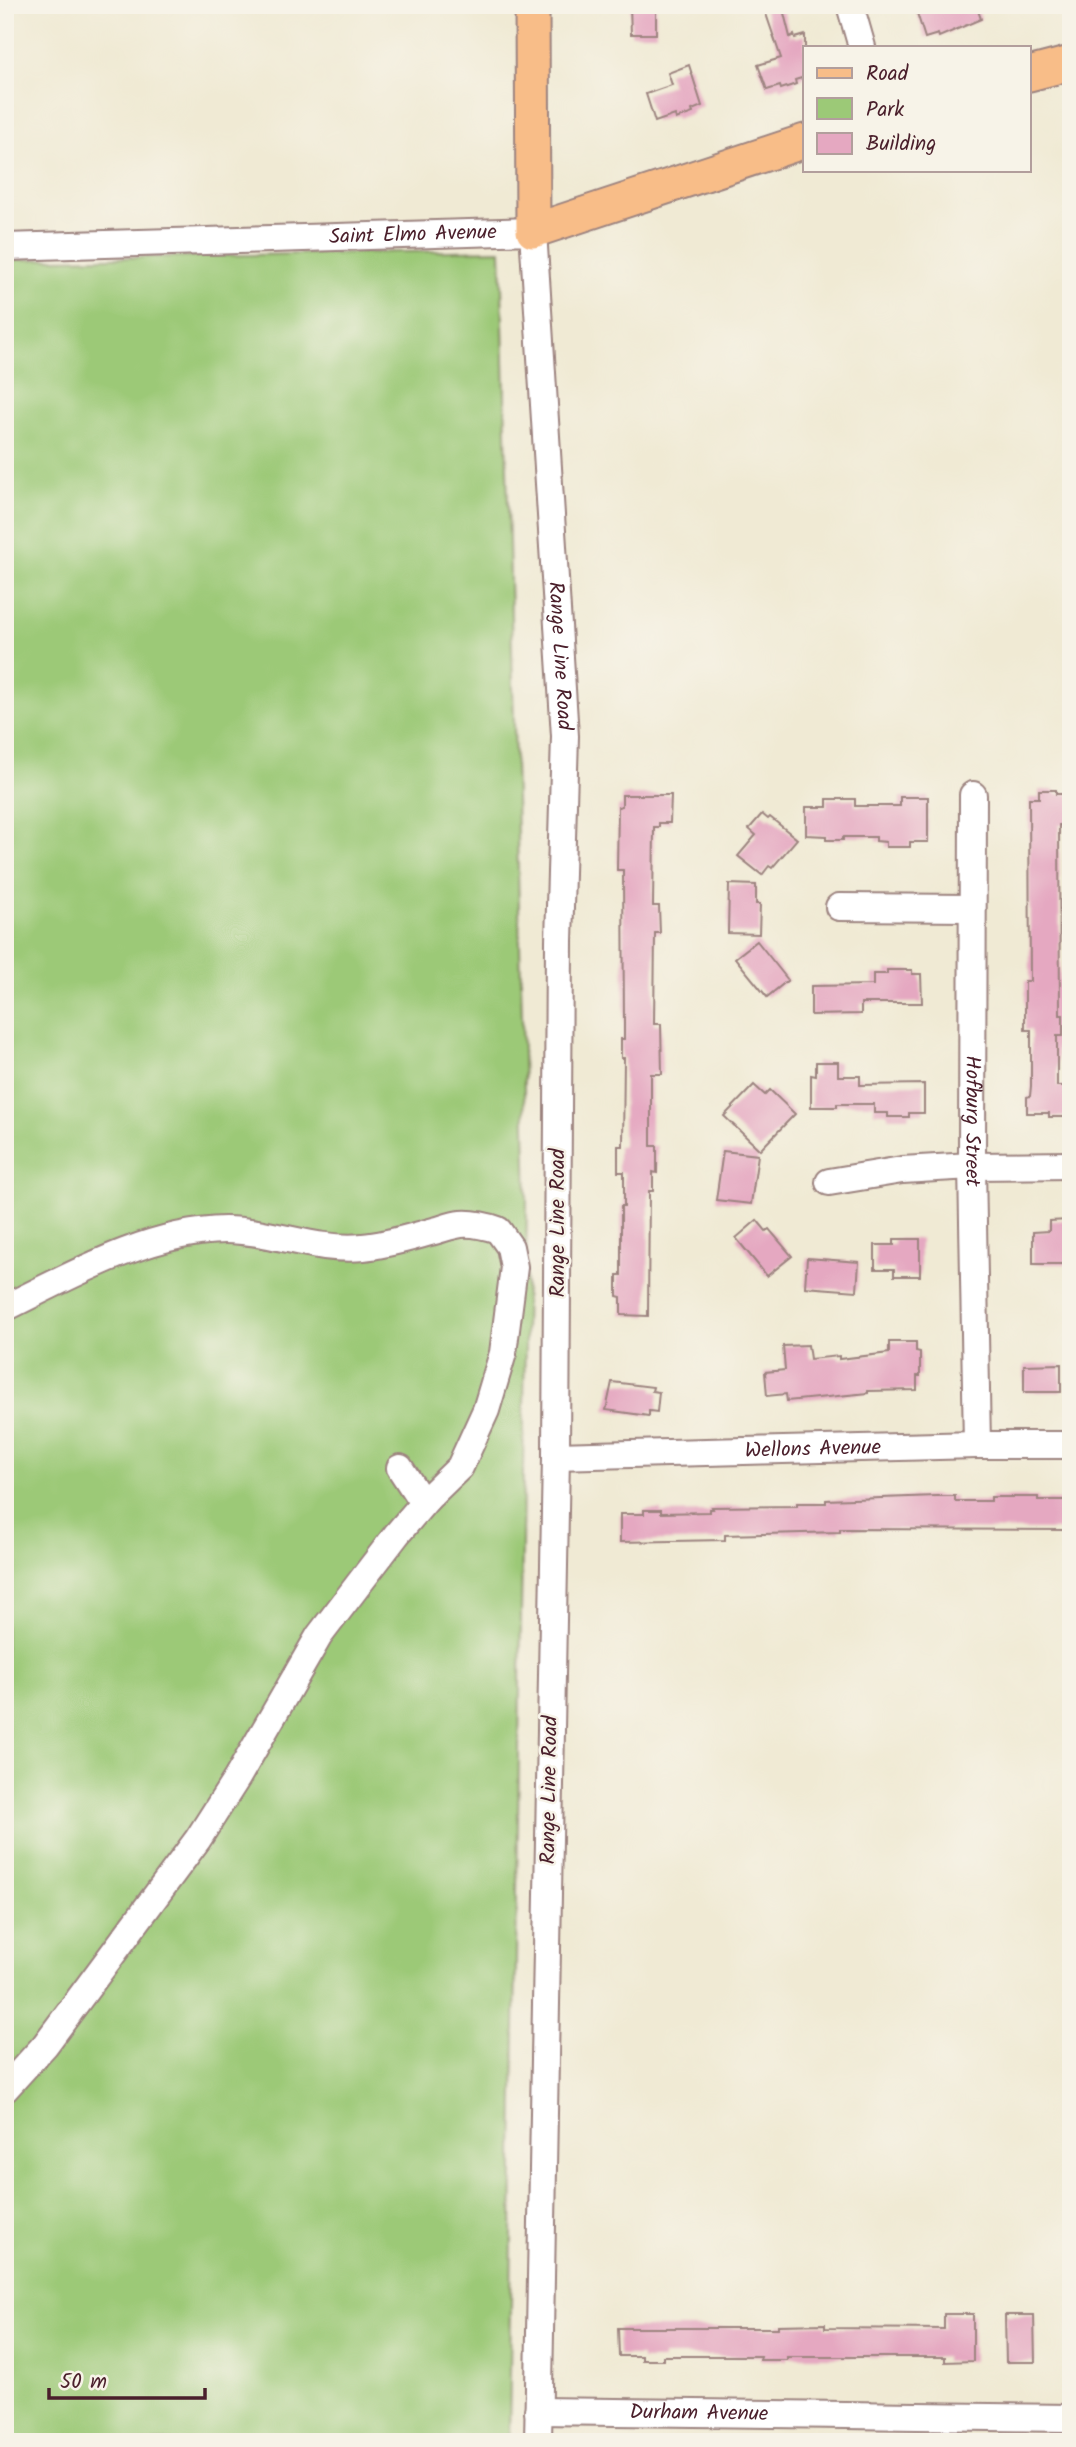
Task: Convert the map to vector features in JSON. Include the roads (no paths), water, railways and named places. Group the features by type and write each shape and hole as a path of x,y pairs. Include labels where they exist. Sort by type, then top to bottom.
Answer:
{"main road":[{"name":"Range Line Road","path":"532,5 533,231"},
{"path":"1030,74 1071,63"},
{"name":"Saint Elmo Avenue","path":"533,231 803,142"}],"street":[{"path":"850,5 862,46"},
{"name":"Saint Elmo Avenue","path":"5,247 533,231"},
{"name":"Range Line Road","path":"533,231 565,736 559,955 556,1456 538,2442"},
{"name":"Hofburg Street","path":"973,795 972,1166 977,1446"},
{"path":"839,908 971,908"},
{"path":"829,1182 902,1170 1071,1165"},
{"path":"5,1308 85,1269 167,1237 226,1230 360,1248 459,1224 478,1224 498,1230 510,1247 514,1267 503,1353 486,1410 460,1466 397,1534 318,1636 237,1778 198,1839 45,2045 5,2089"},
{"name":"Wellons Avenue","path":"556,1456 1071,1445"},
{"path":"400,1468 416,1494 427,1499"},
{"name":"Durham Avenue","path":"538,2411 1071,2418"}]}
